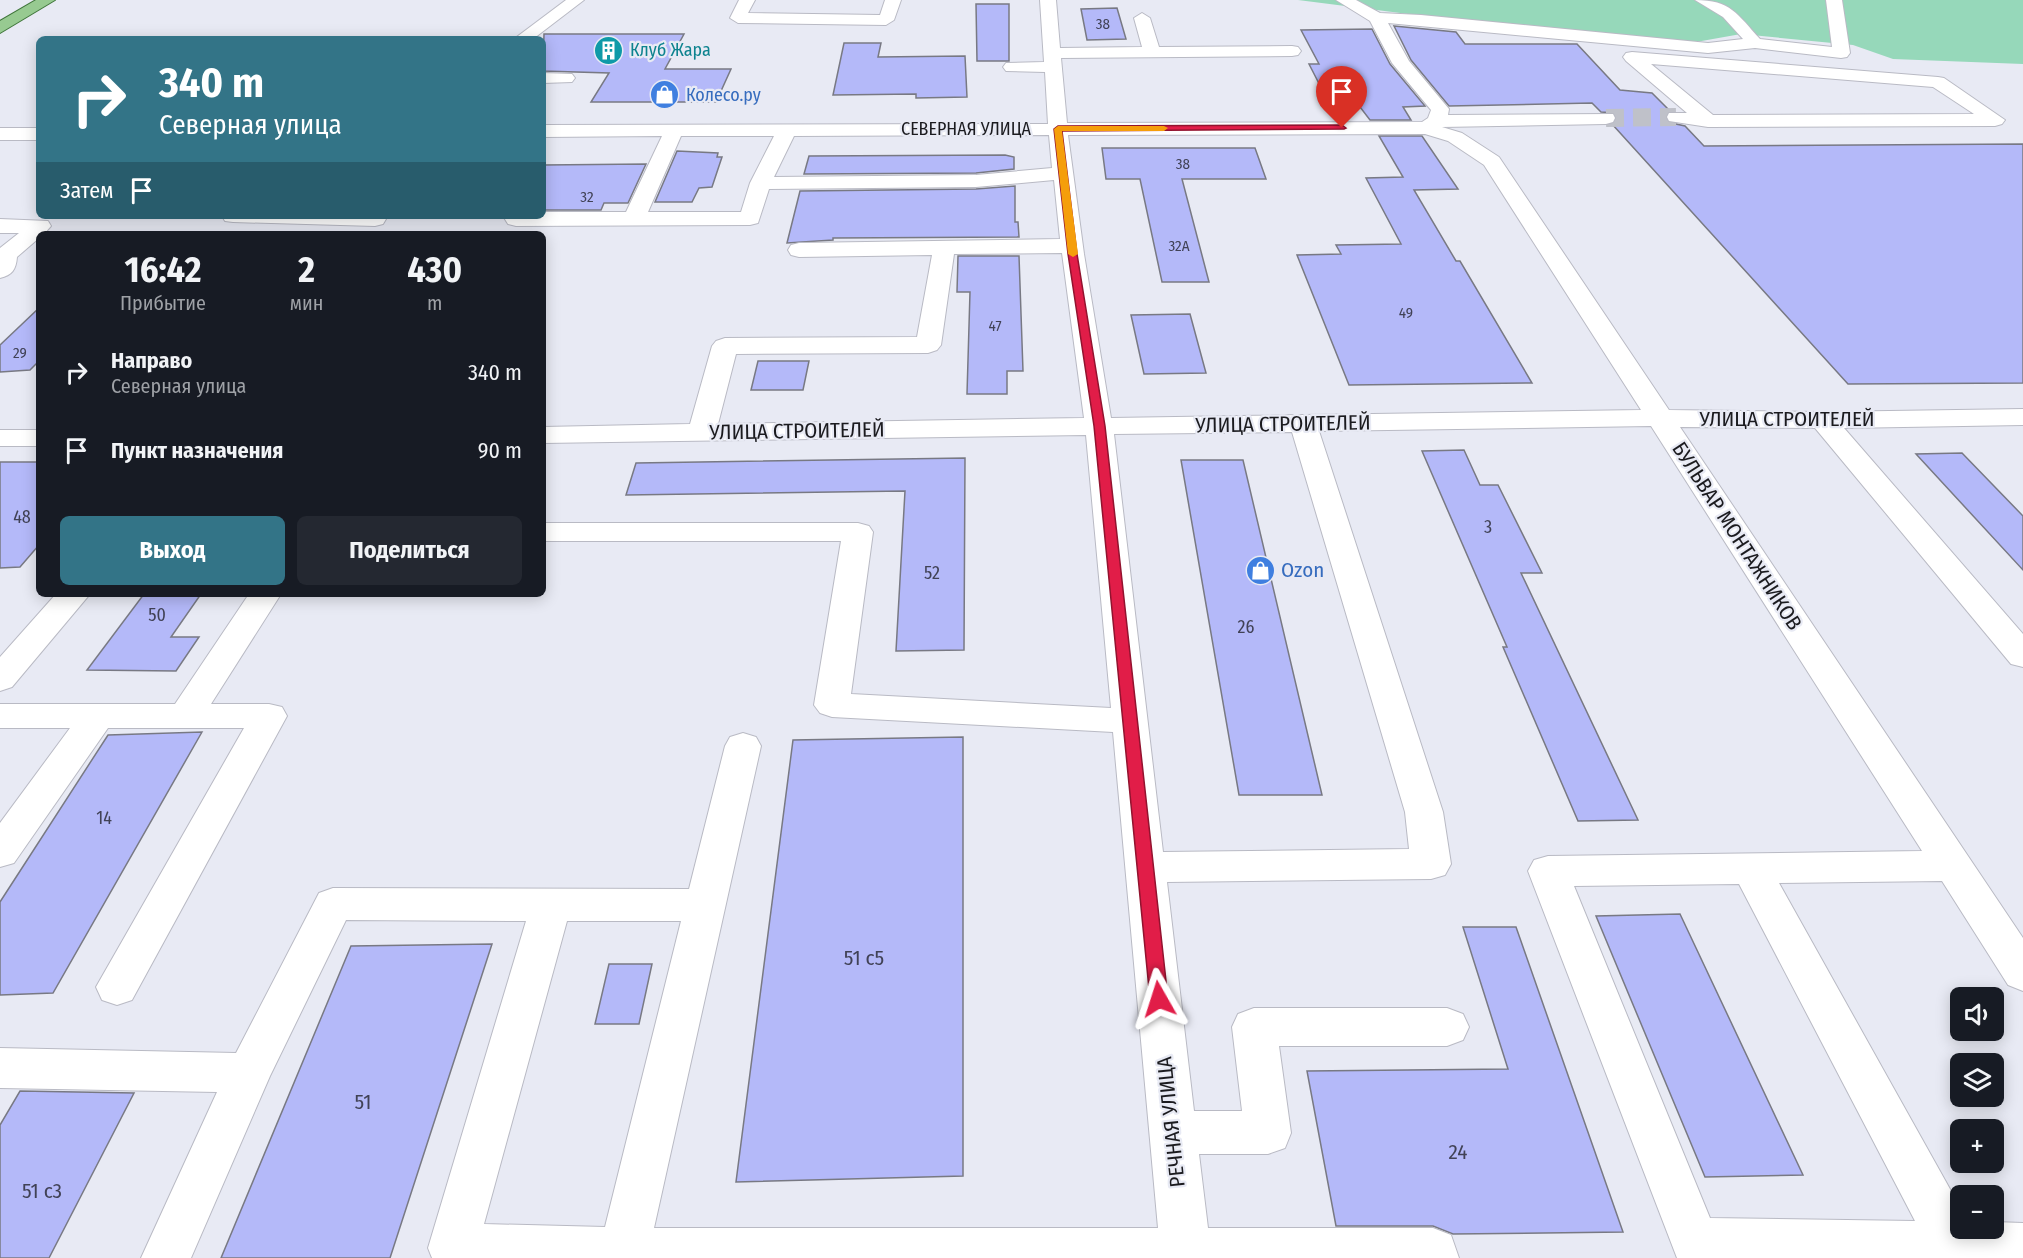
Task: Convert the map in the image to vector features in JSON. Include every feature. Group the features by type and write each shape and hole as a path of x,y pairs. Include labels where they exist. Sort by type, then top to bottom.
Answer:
{"main road":[{"path":"0,28 47,0"}],"street":[{"path":"526,36 576,0"},
{"name":"РЕЧНАЯ УЛИЦА","path":"1048,0 1063,173 1099,426 1185,1255"},
{"path":"1344,0 1377,18 1421,20 1708,48 1755,43 1841,53 1834,0"},
{"path":"1702,0 1729,14 1755,43"},
{"path":"768,3 747,1 738,18 886,20 888,2"},
{"path":"1142,18 1152,52"},
{"path":"1377,18 1401,63 1440,109 1431,124"},
{"path":"1012,67 1052,60 1152,52 1292,51"},
{"path":"1676,117 1708,121 1995,120 1938,82 1632,57 1708,121"},
{"path":"546,78 566,78"},
{"path":"920,108 920,129"},
{"path":"743,110 751,130"},
{"path":"566,131 586,112"},
{"name":"СЕВЕРНАЯ УЛИЦА","path":"546,131 786,130 811,121 920,129 1058,129 1268,137 1431,124 1606,118"},
{"name":"БУЛЬВАР МОНТАЖНИКОВ","path":"1431,124 1492,160 2023,973"},
{"path":"546,219 750,218 760,183 779,149 786,130"},
{"path":"634,218 674,131"},
{"path":"0,134 36,134"},
{"path":"760,183 975,181 1063,173"},
{"path":"293,219 372,223"},
{"path":"0,226 40,226 6,255 5,267 0,271"},
{"path":"799,250 1072,246"},
{"path":"702,432 724,346 928,345 944,249"},
{"name":"УЛИЦА СТРОИТЕЛЕЙ","path":"546,435 1661,418 1823,420 2023,417"},
{"path":"1823,420 2023,656"},
{"path":"1145,867 1431,864 1424,812 1303,424"},
{"path":"0,438 36,438"},
{"path":"546,532 858,532 832,705 1130,721"},
{"path":"0,680 71,597"},
{"path":"185,716 263,597"},
{"path":"0,716 269,716 117,987"},
{"path":"0,852 96,717"},
{"path":"624,1252 743,746"},
{"path":"1952,866 1548,871 1695,1242 2023,1247"},
{"path":"1751,869 1956,1246"},
{"path":"166,1258 249,1073 333,904 706,905"},
{"path":"551,905 453,1248 624,1252 1185,1255 1433,1252 1434,1258"},
{"path":"1173,1132 1268,1133 1254,1027 1448,1027"},
{"path":"0,1068 249,1073"}],"green space":[{"path":"1298,0 2023,0 2023,64 1893,59 1853,45 1741,34 1696,42 1487,24"}],"building":[{"path":"976,4 1009,4 1009,61 977,61"},
{"path":"1117,8 1126,39 1087,40 1081,9"},
{"path":"1394,26 1456,32 1465,44 1577,44 1620,90 1652,93 1670,111 1665,116 1667,122 1685,126 1704,146 2023,144 2023,383 1848,384 1612,124 1617,119 1615,113 1601,112 1592,103 1449,106 1411,60"},
{"path":"1372,29 1390,64 1425,106 1403,107 1411,120 1370,120 1357,103 1329,103 1309,64 1319,64 1301,30"},
{"path":"544,34 684,34 665,69 731,69 716,102 591,102 609,73 546,71 546,36"},
{"path":"844,43 881,43 878,57 965,56 967,97 916,98 916,94 833,95"},
{"path":"1379,136 1422,136 1458,189 1414,190 1456,261 1460,261 1532,383 1349,385 1297,255 1341,254 1336,245 1401,244 1366,178 1403,177"},
{"path":"1102,148 1255,148 1266,179 1182,179 1209,282 1162,282 1140,179 1106,179"},
{"path":"677,151 718,153 717,157 722,157 712,187 699,188 692,202 655,202"},
{"path":"1005,155 1014,157 1014,169 976,173 804,174 809,156"},
{"path":"646,164 628,203 604,203 601,210 546,210 546,165"},
{"path":"1015,186 1015,222 1018,222 1019,237 833,238 833,240 787,243 800,191 976,189"},
{"path":"958,256 1019,256 1023,371 1007,371 1007,394 967,394 970,292 957,292"},
{"path":"36,311 36,364 30,370 0,372 0,345"},
{"path":"1190,314 1206,373 1144,374 1131,315"},
{"path":"758,361 809,361 803,390 751,390"},
{"path":"1464,450 1480,485 1498,485 1542,573 1521,573 1638,820 1578,821 1503,647 1507,647 1422,451"},
{"path":"1962,453 2023,516 2023,570 1916,454"},
{"path":"965,458 964,650 896,651 905,491 626,495 636,463"},
{"path":"1181,460 1243,460 1322,795 1239,795"},
{"path":"0,462 36,462 36,548 20,567 0,568"},
{"path":"142,597 199,597 171,637 199,637 176,671 87,670"},
{"path":"202,732 53,993 0,995 0,902 108,735"},
{"path":"963,737 963,1176 736,1182 793,740"},
{"path":"1680,914 1803,1175 1705,1177 1596,916"},
{"path":"1463,927 1516,927 1623,1232 1453,1234 1433,1226 1336,1226 1307,1071 1508,1069"},
{"path":"492,944 390,1258 221,1258 351,946"},
{"path":"609,964 652,964 639,1024 595,1024"},
{"path":"20,1091 134,1093 49,1258 0,1258 0,1125"}],"tunnel":[{"path":"1606,118 1676,117"}],"slow traffic":[{"path":"1073,254 1058,129 1164,128"}],"place":[{"name":"Клуб Жара","path":"609,50"},
{"name":"Колесо.ру","path":"665,95"},
{"name":"Ozon","path":"1260,570"}],"route":[{"path":"1159,999 1099,426 1073,254 1058,129 1342,128"}]}
